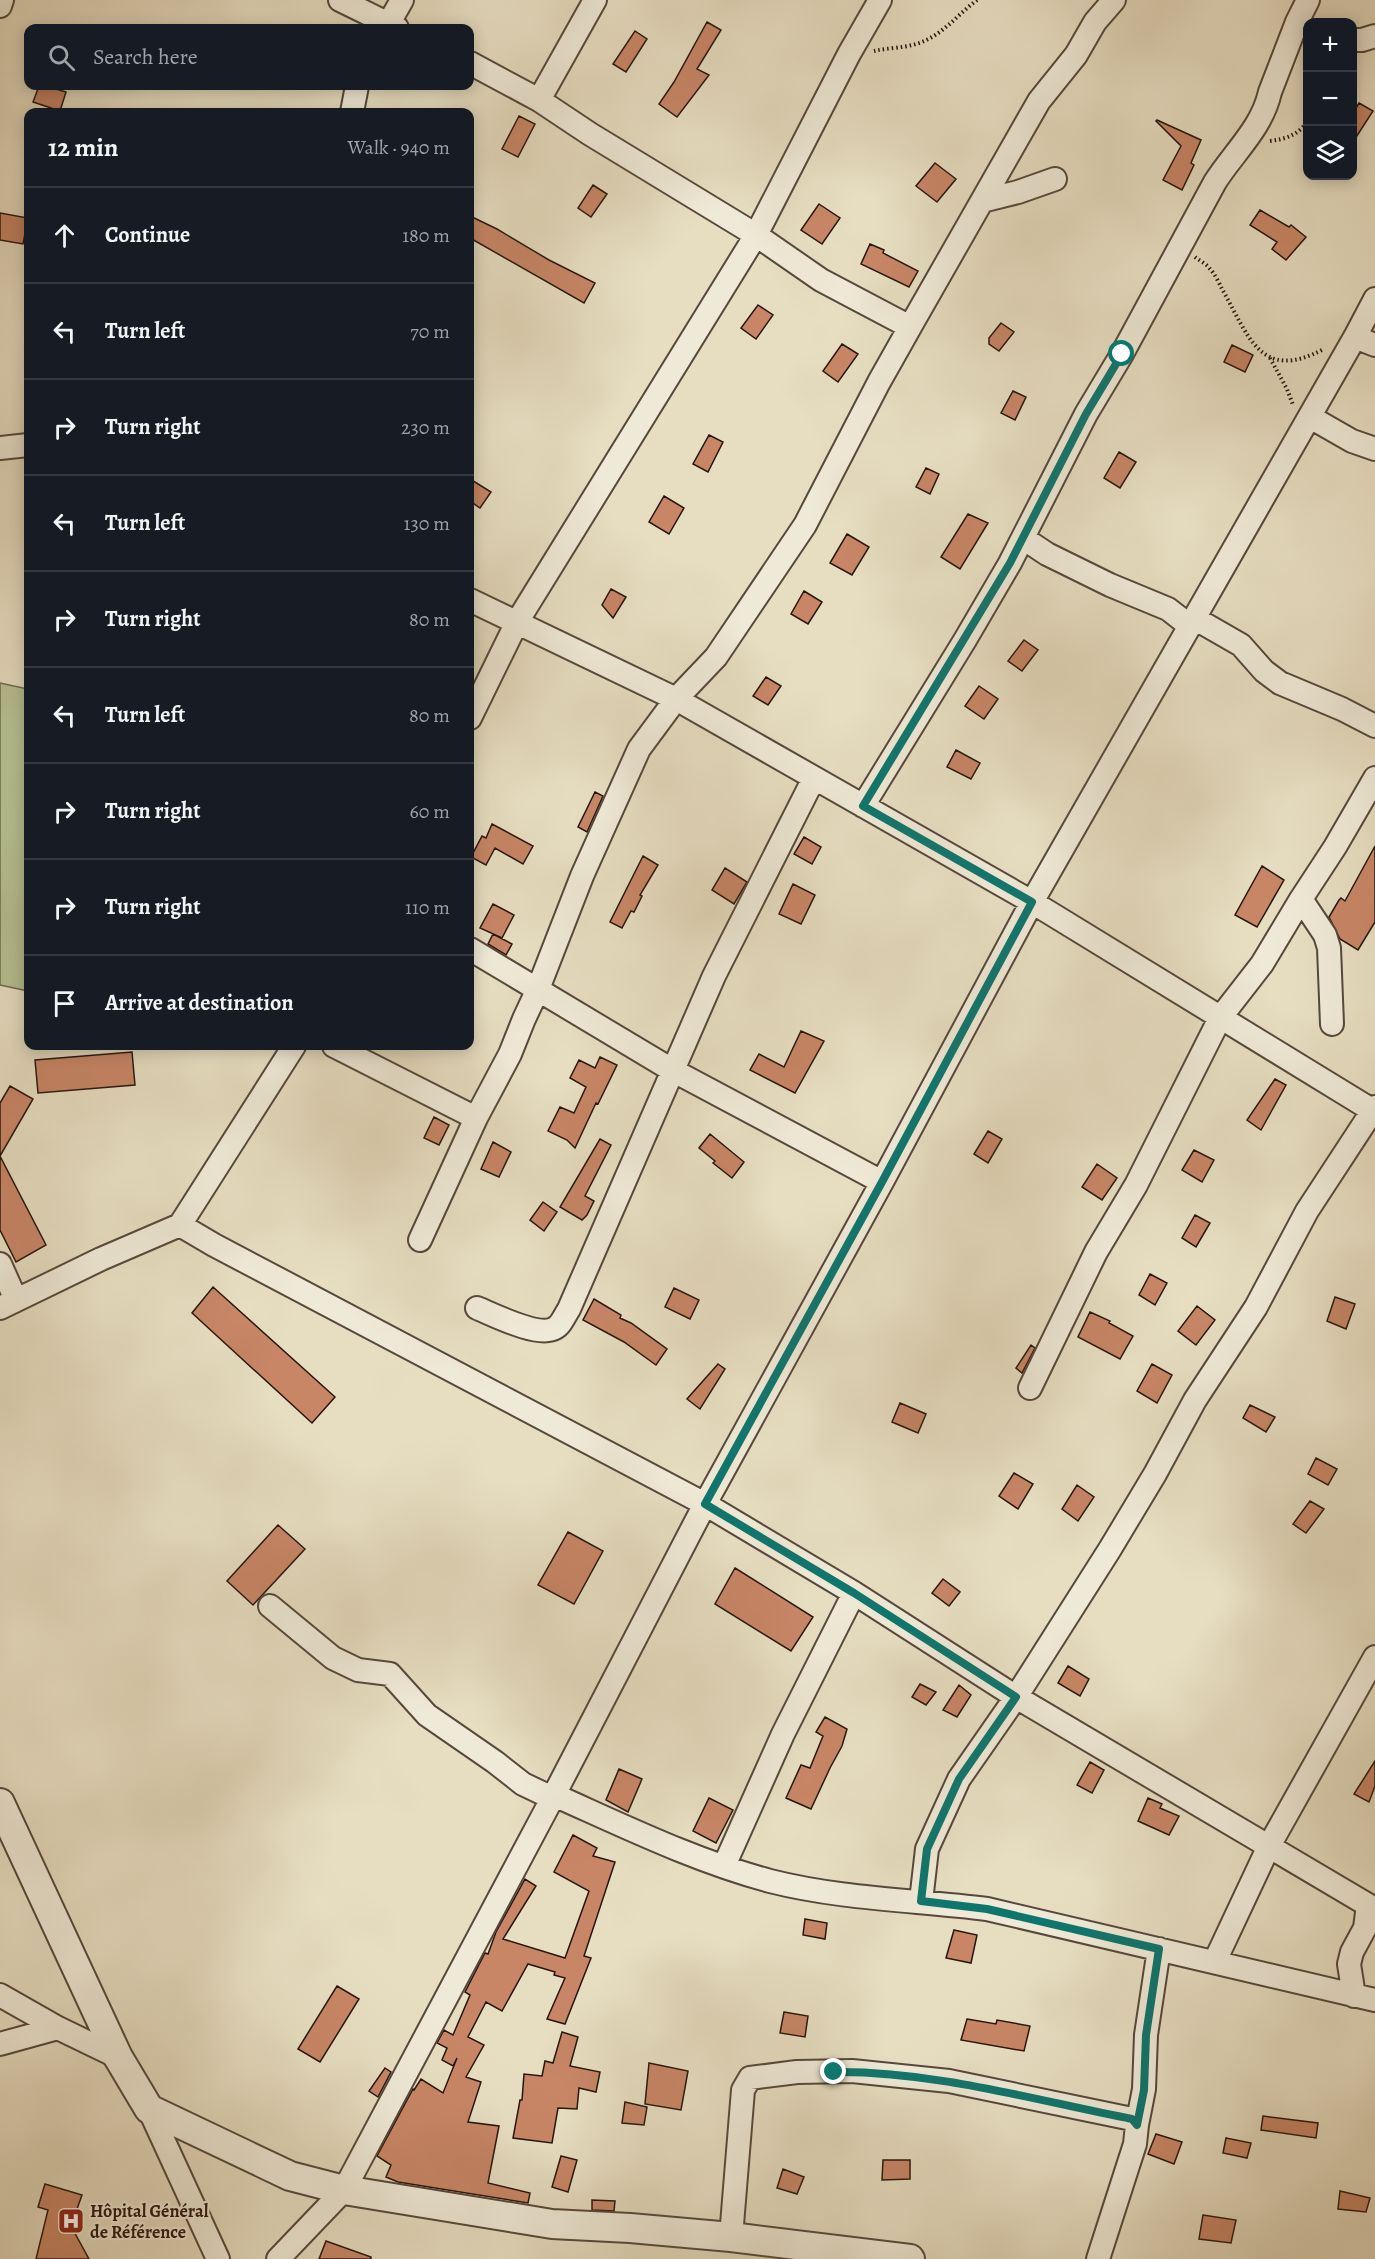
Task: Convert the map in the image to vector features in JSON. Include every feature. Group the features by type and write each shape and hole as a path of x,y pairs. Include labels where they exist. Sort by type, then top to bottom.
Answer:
{"street":[{"path":"0,6 2,0"},
{"path":"340,0 385,24"},
{"path":"392,24 402,0"},
{"path":"539,100 594,0"},
{"path":"474,710 517,622 756,235 849,54 880,0"},
{"path":"420,1240 476,1118 510,1054 582,876 639,749 676,699 716,657 805,525 879,382 1039,101 1076,55 1095,22 1114,0"},
{"path":"863,806 1010,563 1086,414 1122,354 1215,182 1227,163 1247,141 1267,104 1270,92 1302,24 1308,0"},
{"path":"1357,40 1375,36"},
{"path":"474,65 539,100 590,134 756,235 821,280 910,327"},
{"path":"352,108 356,90"},
{"path":"982,201 1055,179"},
{"path":"278,2259 344,2190 554,1795 705,1504 882,1182 1032,902 1307,422 1365,341 1375,299"},
{"path":"1307,422 1375,449"},
{"path":"0,448 24,445"},
{"path":"1023,538 1047,554 1110,585 1168,609 1241,645 1264,671 1280,683 1342,709 1375,726"},
{"path":"1168,609 1206,598"},
{"path":"474,602 676,699 1032,902 1374,1110 1307,1211 1257,1306 1195,1400 1110,1550 1016,1697 959,1779 927,1849 921,1901"},
{"path":"477,1308 535,1330 545,1331 556,1328 569,1309 714,976 814,778"},
{"path":"1030,1388 1096,1252 1136,1185 1220,1018 1262,964 1375,778"},
{"path":"1301,898 1325,935 1329,948 1332,1024"},
{"path":"474,952 672,1070 882,1182"},
{"path":"0,1264 8,1304 101,1259 180,1225 291,1050"},
{"path":"342,1050 476,1118"},
{"path":"180,1225 705,1504 854,1593 1016,1697 1269,1845 1372,1910 1352,1952 1349,1964 1365,1998"},
{"path":"724,1866 783,1734 854,1593"},
{"path":"270,1606 333,1658 358,1671 390,1674 427,1715 523,1784 724,1866 769,1880 826,1892 872,1899 921,1901 987,1909 1365,1998"},
{"path":"1215,1961 1269,1845 1375,1657"},
{"path":"0,1803 118,2057 149,2109 218,2259"},
{"path":"1098,2259 1135,2144 1144,2090 1146,2035 1159,1949"},
{"path":"0,1995 58,2028 118,2057"},
{"path":"0,2044 58,2028"},
{"path":"731,2237 742,2090 750,2078 797,2072 852,2071 949,2081 1132,2119 1137,2125"},
{"path":"149,2109 290,2176 344,2190 552,2224 731,2237 770,2250 910,2259"}],"path":[{"path":"849,54 916,44 953,23 977,0"},
{"path":"1247,141 1287,138 1298,133 1304,126"},
{"path":"1178,250 1195,257 1210,268 1250,340 1269,358 1287,389 1298,418 1307,422"},
{"path":"1269,358 1282,362 1301,359 1334,343 1365,341"}],"green space":[{"path":"0,683 24,688 24,990 0,985"}],"building":[{"path":"707,22 721,30 697,69 709,75 677,117 659,104 674,82"},
{"path":"635,31 647,39 626,72 613,64"},
{"path":"38,90 66,92 61,108 51,108 33,102"},
{"path":"1359,103 1373,111 1357,136 1357,126"},
{"path":"519,116 535,124 518,157 502,149"},
{"path":"1157,120 1201,140 1191,163 1194,165 1182,190 1163,180 1181,146"},
{"path":"935,163 956,179 937,202 916,186"},
{"path":"593,185 607,194 591,217 578,208"},
{"path":"819,204 840,218 822,244 801,230"},
{"path":"1260,210 1289,227 1291,225 1306,237 1286,260 1272,249 1277,242 1250,225"},
{"path":"0,213 24,217 23,244 0,240"},
{"path":"474,218 595,283 584,303 474,240"},
{"path":"870,244 918,271 909,287 861,264"},
{"path":"758,305 773,315 756,339 741,328"},
{"path":"1001,323 1014,332 999,351 989,344 989,338"},
{"path":"842,344 858,354 838,382 823,371"},
{"path":"1232,345 1253,355 1245,372 1224,362"},
{"path":"1013,391 1026,397 1015,420 1001,413"},
{"path":"709,435 723,442 708,472 693,464"},
{"path":"1119,452 1136,462 1120,488 1104,478"},
{"path":"926,468 939,474 930,494 916,487"},
{"path":"474,481 491,492 480,508 474,504"},
{"path":"664,496 684,508 669,534 649,522"},
{"path":"968,514 988,523 960,569 941,557"},
{"path":"847,534 869,547 852,575 830,563"},
{"path":"611,589 626,597 613,618 602,605"},
{"path":"804,591 822,602 808,624 791,614"},
{"path":"1024,640 1038,650 1022,671 1008,661"},
{"path":"766,677 781,686 768,705 753,696"},
{"path":"979,686 998,699 984,719 965,706"},
{"path":"956,750 980,763 971,779 947,767"},
{"path":"595,792 603,796 587,832 578,827"},
{"path":"492,824 533,846 523,864 495,848 486,865 474,859 474,851 482,836 486,838"},
{"path":"804,837 821,847 812,864 794,854"},
{"path":"1375,846 1375,922 1358,950 1340,939 1329,917 1341,898 1345,901"},
{"path":"643,856 658,865 640,895 642,896 634,912 631,911 622,928 610,922"},
{"path":"1262,866 1284,880 1257,927 1235,915"},
{"path":"725,868 747,882 734,904 712,890"},
{"path":"793,884 815,895 801,924 779,914"},
{"path":"493,904 514,915 502,938 480,928"},
{"path":"493,934 512,944 506,955 488,944"},
{"path":"801,1031 824,1041 795,1093 750,1070 759,1054 784,1067"},
{"path":"132,1052 135,1085 38,1093 35,1060"},
{"path":"600,1057 617,1065 575,1148 567,1140 548,1131 560,1107 574,1113 586,1087 570,1078 579,1060 595,1068"},
{"path":"1275,1079 1286,1085 1261,1130 1247,1120"},
{"path":"10,1086 33,1099 0,1156 0,1103"},
{"path":"434,1117 449,1125 439,1145 424,1138"},
{"path":"988,1131 1002,1139 988,1163 974,1154"},
{"path":"710,1134 744,1162 732,1178 699,1148"},
{"path":"600,1139 611,1145 585,1196 594,1201 582,1220 560,1207"},
{"path":"493,1142 511,1152 499,1177 481,1169"},
{"path":"1194,1150 1214,1160 1202,1182 1182,1170"},
{"path":"0,1156 46,1245 16,1262 0,1230"},
{"path":"1097,1164 1117,1178 1102,1200 1082,1187"},
{"path":"543,1202 557,1212 544,1231 530,1220"},
{"path":"1195,1215 1210,1223 1196,1247 1182,1238"},
{"path":"1150,1274 1167,1283 1155,1305 1139,1295"},
{"path":"213,1287 335,1397 312,1423 192,1313"},
{"path":"674,1288 699,1300 690,1319 665,1307"},
{"path":"1335,1297 1355,1304 1346,1329 1327,1321"},
{"path":"594,1299 621,1315 620,1318 631,1323 667,1349 656,1365 624,1342 583,1320"},
{"path":"1197,1306 1215,1320 1196,1345 1178,1331"},
{"path":"1090,1312 1110,1321 1109,1323 1133,1336 1120,1359 1078,1337"},
{"path":"1031,1345 1035,1348 1022,1373 1016,1368"},
{"path":"718,1364 725,1369 700,1409 687,1399"},
{"path":"1152,1364 1172,1375 1157,1403 1137,1391"},
{"path":"900,1403 926,1414 918,1433 892,1422"},
{"path":"1250,1405 1275,1417 1266,1432 1243,1418"},
{"path":"1316,1458 1337,1469 1328,1485 1308,1474"},
{"path":"1014,1473 1033,1484 1018,1509 999,1496"},
{"path":"1077,1485 1094,1497 1078,1521 1062,1509"},
{"path":"1310,1501 1324,1509 1306,1533 1293,1524"},
{"path":"278,1525 305,1549 253,1605 227,1581"},
{"path":"568,1532 603,1551 574,1604 538,1585"},
{"path":"735,1568 813,1617 791,1651 715,1604"},
{"path":"943,1579 960,1592 949,1606 932,1593"},
{"path":"1068,1666 1089,1679 1080,1696 1058,1683"},
{"path":"920,1684 936,1692 926,1705 912,1697"},
{"path":"959,1685 971,1695 957,1717 943,1710"},
{"path":"825,1717 847,1729 842,1746 811,1809 786,1798 801,1765 810,1768 823,1736 816,1732"},
{"path":"1375,1761 1375,1786 1369,1802 1354,1794"},
{"path":"1090,1762 1104,1770 1092,1793 1077,1785"},
{"path":"619,1769 642,1779 628,1812 606,1800"},
{"path":"709,1798 733,1810 716,1843 693,1831"},
{"path":"1148,1798 1162,1804 1160,1808 1179,1816 1169,1835 1138,1821"},
{"path":"573,1835 597,1848 593,1856 615,1862 584,1956 591,1958 565,2024 547,2019 565,1978 554,1975 555,1972 528,1964 502,2011 486,2002 468,2037 484,2045 466,2077 481,2082 468,2122 499,2126 488,2183 530,2193 528,2203 398,2182 386,2177 391,2165 377,2156 413,2089 421,2079 443,2093 457,2058 453,2066 442,2060 447,2048 437,2043 444,2030 453,2035 470,1995 465,1992 485,1953 488,1954 496,1932 525,1879 536,1886 503,1939 565,1958 589,1891 554,1872"},
{"path":"805,1919 827,1923 825,1939 803,1935"},
{"path":"954,1930 977,1935 971,1963 946,1958"},
{"path":"337,1986 359,1999 320,2062 298,2049"},
{"path":"784,2012 808,2016 805,2037 780,2033"},
{"path":"967,2019 996,2024 997,2020 1030,2026 1024,2051 961,2040"},
{"path":"562,2032 578,2037 570,2066 600,2072 596,2092 579,2088 577,2109 558,2108 552,2143 513,2138 520,2100 522,2100 524,2074 542,2076 545,2061 553,2063"},
{"path":"649,2063 688,2071 681,2110 645,2104"},
{"path":"385,2068 391,2072 378,2097 369,2091"},
{"path":"625,2102 647,2107 644,2125 622,2123"},
{"path":"1263,2116 1318,2123 1316,2138 1261,2130"},
{"path":"1156,2134 1182,2142 1174,2164 1148,2154"},
{"path":"1226,2138 1251,2143 1247,2158 1223,2153"},
{"path":"561,2156 577,2160 568,2192 552,2187"},
{"path":"883,2160 910,2160 910,2179 882,2180"},
{"path":"783,2169 804,2177 797,2194 777,2188"},
{"path":"45,2184 82,2195 71,2226 89,2259 36,2259 48,2210 38,2207"},
{"path":"1340,2191 1370,2198 1366,2212 1338,2209"},
{"path":"592,2200 615,2201 614,2211 592,2210"},
{"path":"1203,2215 1236,2220 1231,2243 1199,2239"},
{"path":"326,2241 371,2257 371,2259 319,2259"}],"place":[{"name":"Hôpital Général de Référence","path":"71,2221"}],"route":[{"path":"834,2072 852,2071 949,2081 1132,2119 1137,2125 1144,2090 1146,2035 1159,1949 987,1909 921,1901 927,1849 959,1779 1016,1697 854,1593 705,1504 882,1182 1032,902 863,806 1010,563 1086,414 1122,354"}]}
